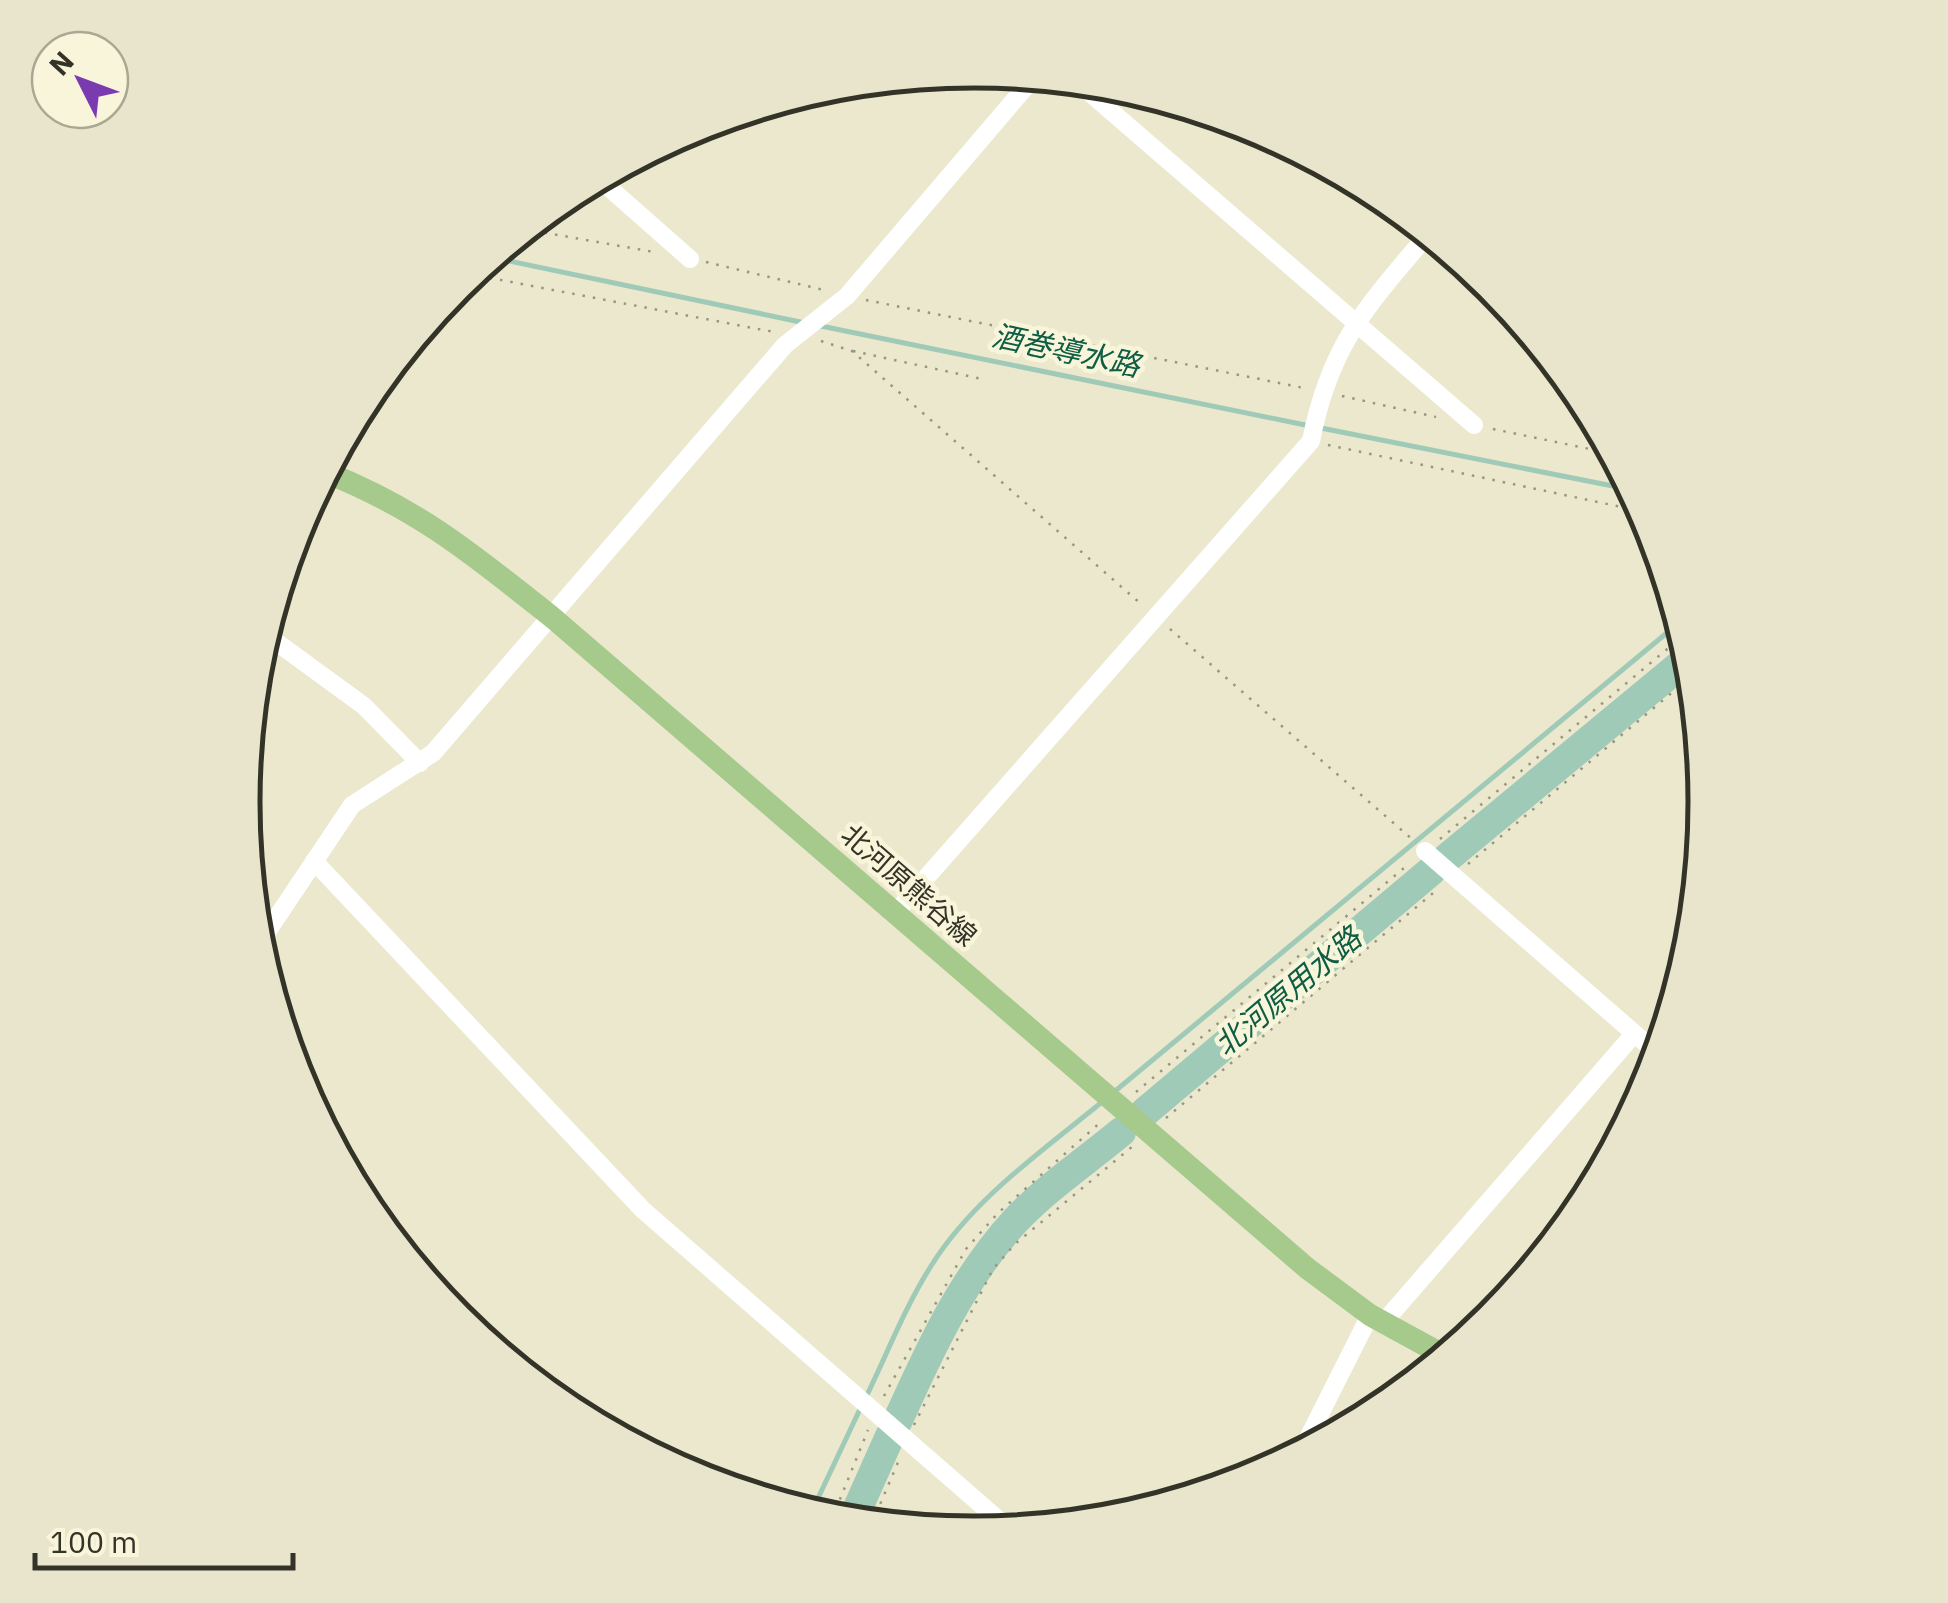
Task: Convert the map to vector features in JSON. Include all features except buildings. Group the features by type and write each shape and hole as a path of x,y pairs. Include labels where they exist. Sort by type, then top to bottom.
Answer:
{"main road":[{"name":"北河原熊谷線","path":"338,478 408,508 444,531 552,618 1308,1268 1377,1319 1432,1349"}],"street":[{"path":"271,926 352,805 420,763 800,333 847,296 1024,89"},
{"path":"1096,98 1474,425"},
{"path":"609,188 690,259"},
{"path":"895,913 1311,442 1322,391 1354,320 1420,244"},
{"path":"278,643 364,706 420,763"},
{"path":"1426,851 1645,1044"},
{"path":"314,861 643,1210 993,1515"},
{"path":"1314,1429 1377,1319 1634,1034"}],"path":[{"path":"543,232 654,252"},
{"path":"690,259 847,296 1436,416"},
{"path":"490,278 800,333 852,351 982,379"},
{"path":"852,351 1426,851"},
{"path":"1474,425 1595,450"},
{"path":"1311,442 1624,508"},
{"path":"839,1503 877,1416 966,1248 998,1213 1120,1105 1671,646"},
{"path":"878,1508 904,1439 993,1269 1015,1244 1678,687"}],"waterway":[{"name":"酒巻導水路","path":"508,261 805,323"},
{"name":"酒巻導水路","path":"816,325 1310,426"},
{"name":"酒巻導水路","path":"1321,428 1614,486"},
{"path":"1114,1092 1667,632"},
{"name":"北河原用水路","path":"1447,858 1675,669"},
{"name":"北河原用水路","path":"1145,1112 1431,871"},
{"path":"866,1397 913,1298 948,1242 987,1198 1102,1102"},
{"name":"北河原用水路","path":"898,1420 949,1316 996,1243 1040,1197 1121,1132"},
{"path":"818,1498 861,1407"},
{"name":"北河原用水路","path":"859,1506 890,1436"}]}
